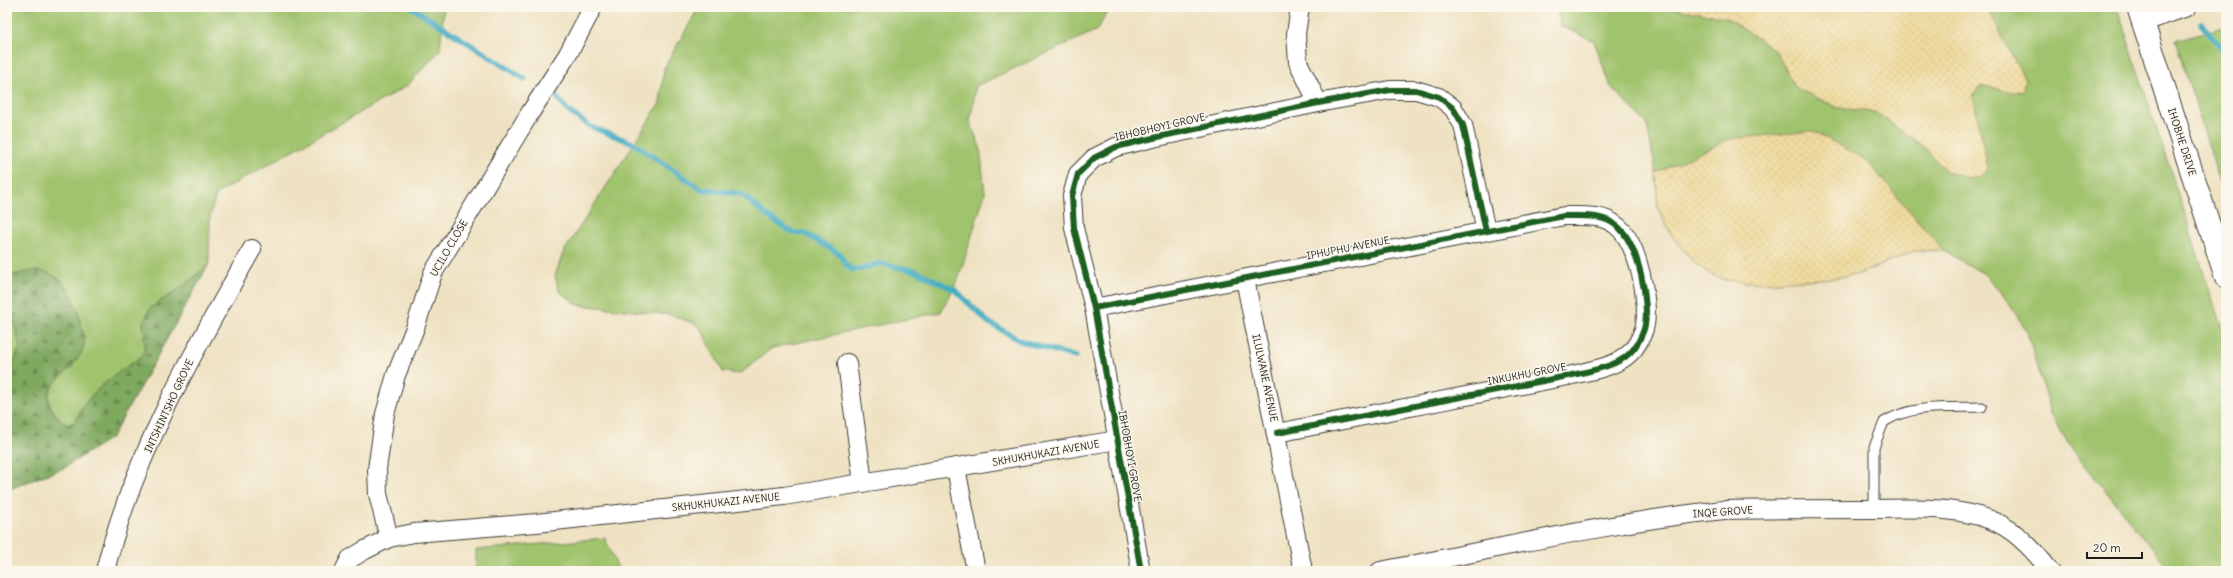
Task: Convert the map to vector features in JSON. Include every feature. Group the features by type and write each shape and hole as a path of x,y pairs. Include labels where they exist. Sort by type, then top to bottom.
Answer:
{"street":[{"name":"UCILO CLOSE","path":"389,538 378,494 377,469 385,414 396,375 415,328 432,273 568,54 593,7"},
{"path":"1300,7 1296,34 1298,62 1318,103"},
{"path":"2141,14 2187,7"},
{"name":"IHOBHE DRIVE","path":"2141,14 2226,277"},
{"name":"IBHOBHOYI GROVE","path":"1141,571 1094,308 1074,228 1071,203 1078,174 1094,158 1116,147 1152,138 1318,103 1390,90 1416,90 1438,97 1453,108 1463,125 1486,231"},
{"name":"IPHUPHU AVENUE","path":"1094,308 1564,216 1586,216 1606,219"},
{"name":"INKUKHU GROVE","path":"1277,433 1560,378 1607,366 1623,359 1639,342 1644,329 1646,309 1638,266 1630,242 1618,226 1606,219"},
{"name":"INTSHINTSHO GROVE","path":"105,571 114,534 158,427 195,349 252,249"},
{"name":"ILULWANE AVENUE","path":"1245,279 1277,433 1303,571"},
{"path":"847,363 863,483"},
{"name":"SKHUKHUKAZI AVENUE","path":"344,571 350,559 389,538 414,533 536,522 777,496 956,468 1117,440"},
{"path":"956,468 976,571"},
{"name":"INQE GROVE","path":"1380,571 1617,525 1692,513 1724,510 1932,508 1967,513 1992,520 2013,532 2037,554 2050,571"}],"lane":[{"path":"1874,509 1874,447 1884,422 1900,413 1918,410 1982,407"}],"green space":[{"path":"7,7 444,7 440,50 407,86 216,194 210,217 209,264 143,323 145,349 142,356 103,385 87,401 75,422 67,425 54,412 49,401 49,395 50,389 56,380 73,367 8,297 20,347 12,366 7,368"},
{"path":"699,7 1110,7 1097,30 976,86 970,122 980,147 985,193 958,280 941,312 772,348 740,374 723,372 702,330 693,323 671,315 578,305 559,291 555,276 563,253 660,103 664,68"},
{"path":"1564,7 1666,7 1727,18 1775,50 1796,88 1838,108 1875,112 1924,147 1947,172 1988,168 1973,96 1979,87 1991,87 2011,92 2023,91 2025,80 1987,7 2117,7 2226,341 2226,571 2166,571 2160,558 2071,448 2050,413 2027,331 2001,292 1984,274 1943,250 1866,160 1730,139 1656,173 1647,124 1611,87 1594,41 1561,26 1558,14"},
{"path":"2226,26 2226,201 2175,40"},
{"path":"209,264 112,437 64,468 7,490 7,368 12,366 20,347 8,297 11,275 35,271 53,275 66,286 75,302 84,335 84,344 77,360 53,385 48,399 50,407 57,417 67,425 75,422 87,401 103,384 142,356 145,349 143,323 150,308 186,284"},
{"path":"605,538 619,571 476,571 476,550"}],"sand":[{"path":"1666,7 1987,7 2025,80 2023,91 2010,92 1992,87 1979,87 1973,96 1988,168 1981,176 1970,179 1947,172 1924,147 1875,112 1839,108 1796,88 1775,50 1727,18"},
{"path":"1813,131 1866,160 1943,250 1915,251 1859,274 1834,278 1762,283 1726,280 1709,273 1694,262 1672,236 1658,209 1656,173 1730,139"}],"waterway":[{"path":"411,7 525,79"},
{"path":"2201,23 2226,54"},
{"path":"555,95 568,111 591,127 633,143 701,189 741,194 770,218 793,233 804,233 840,254 845,264 852,270 867,268 879,263 916,271 955,290 988,322 1021,341 1076,357"}],"cycle path":[{"path":"1141,571 1094,308 1074,228 1072,196 1078,174 1094,158 1116,147 1318,103 1390,90 1416,90 1439,97 1453,108 1463,125 1486,231"},
{"path":"1094,308 1564,216 1592,216 1605,219 1617,226 1631,245 1641,274 1646,305 1646,318 1640,339 1630,353 1617,362 1609,366 1568,376 1277,433"}]}
